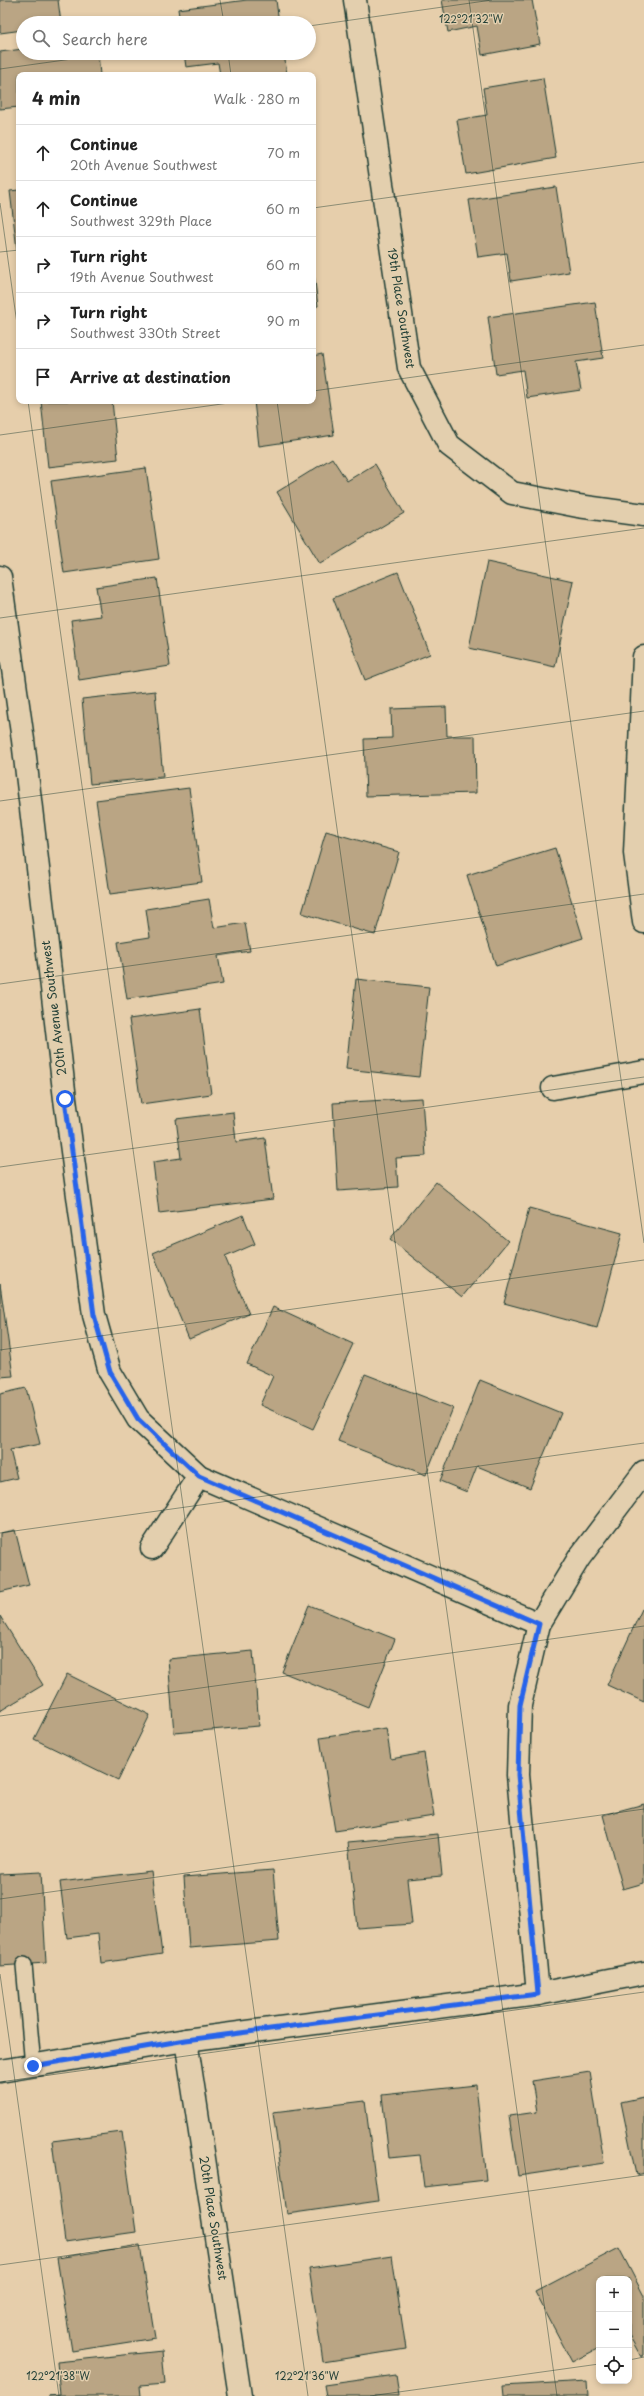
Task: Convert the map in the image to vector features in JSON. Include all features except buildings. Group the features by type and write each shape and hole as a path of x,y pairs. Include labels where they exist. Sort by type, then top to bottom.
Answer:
{"street":[{"name":"19th Place Southwest","path":"355,0 409,368 449,445 512,493 578,506 644,515"},
{"name":"20th Avenue Southwest","path":"0,577 24,740 65,1099 94,1315 110,1372 138,1419 199,1476 539,1624"},
{"path":"644,658 635,853 644,922"},
{"path":"553,1088 644,1072"},
{"path":"538,1994 518,1775 520,1705 539,1624 578,1558 644,1472"},
{"path":"152,1548 199,1476"},
{"path":"0,2071 186,2040 538,1994 644,1973"},
{"name":"20th Place Southwest","path":"186,2040 240,2396"}],"lane":[{"path":"24,1965 33,2066"}],"route":[{"path":"33,2066 186,2040 538,1994 518,1775 520,1705 539,1624 199,1476 138,1419 110,1372 94,1315 65,1099"}]}
